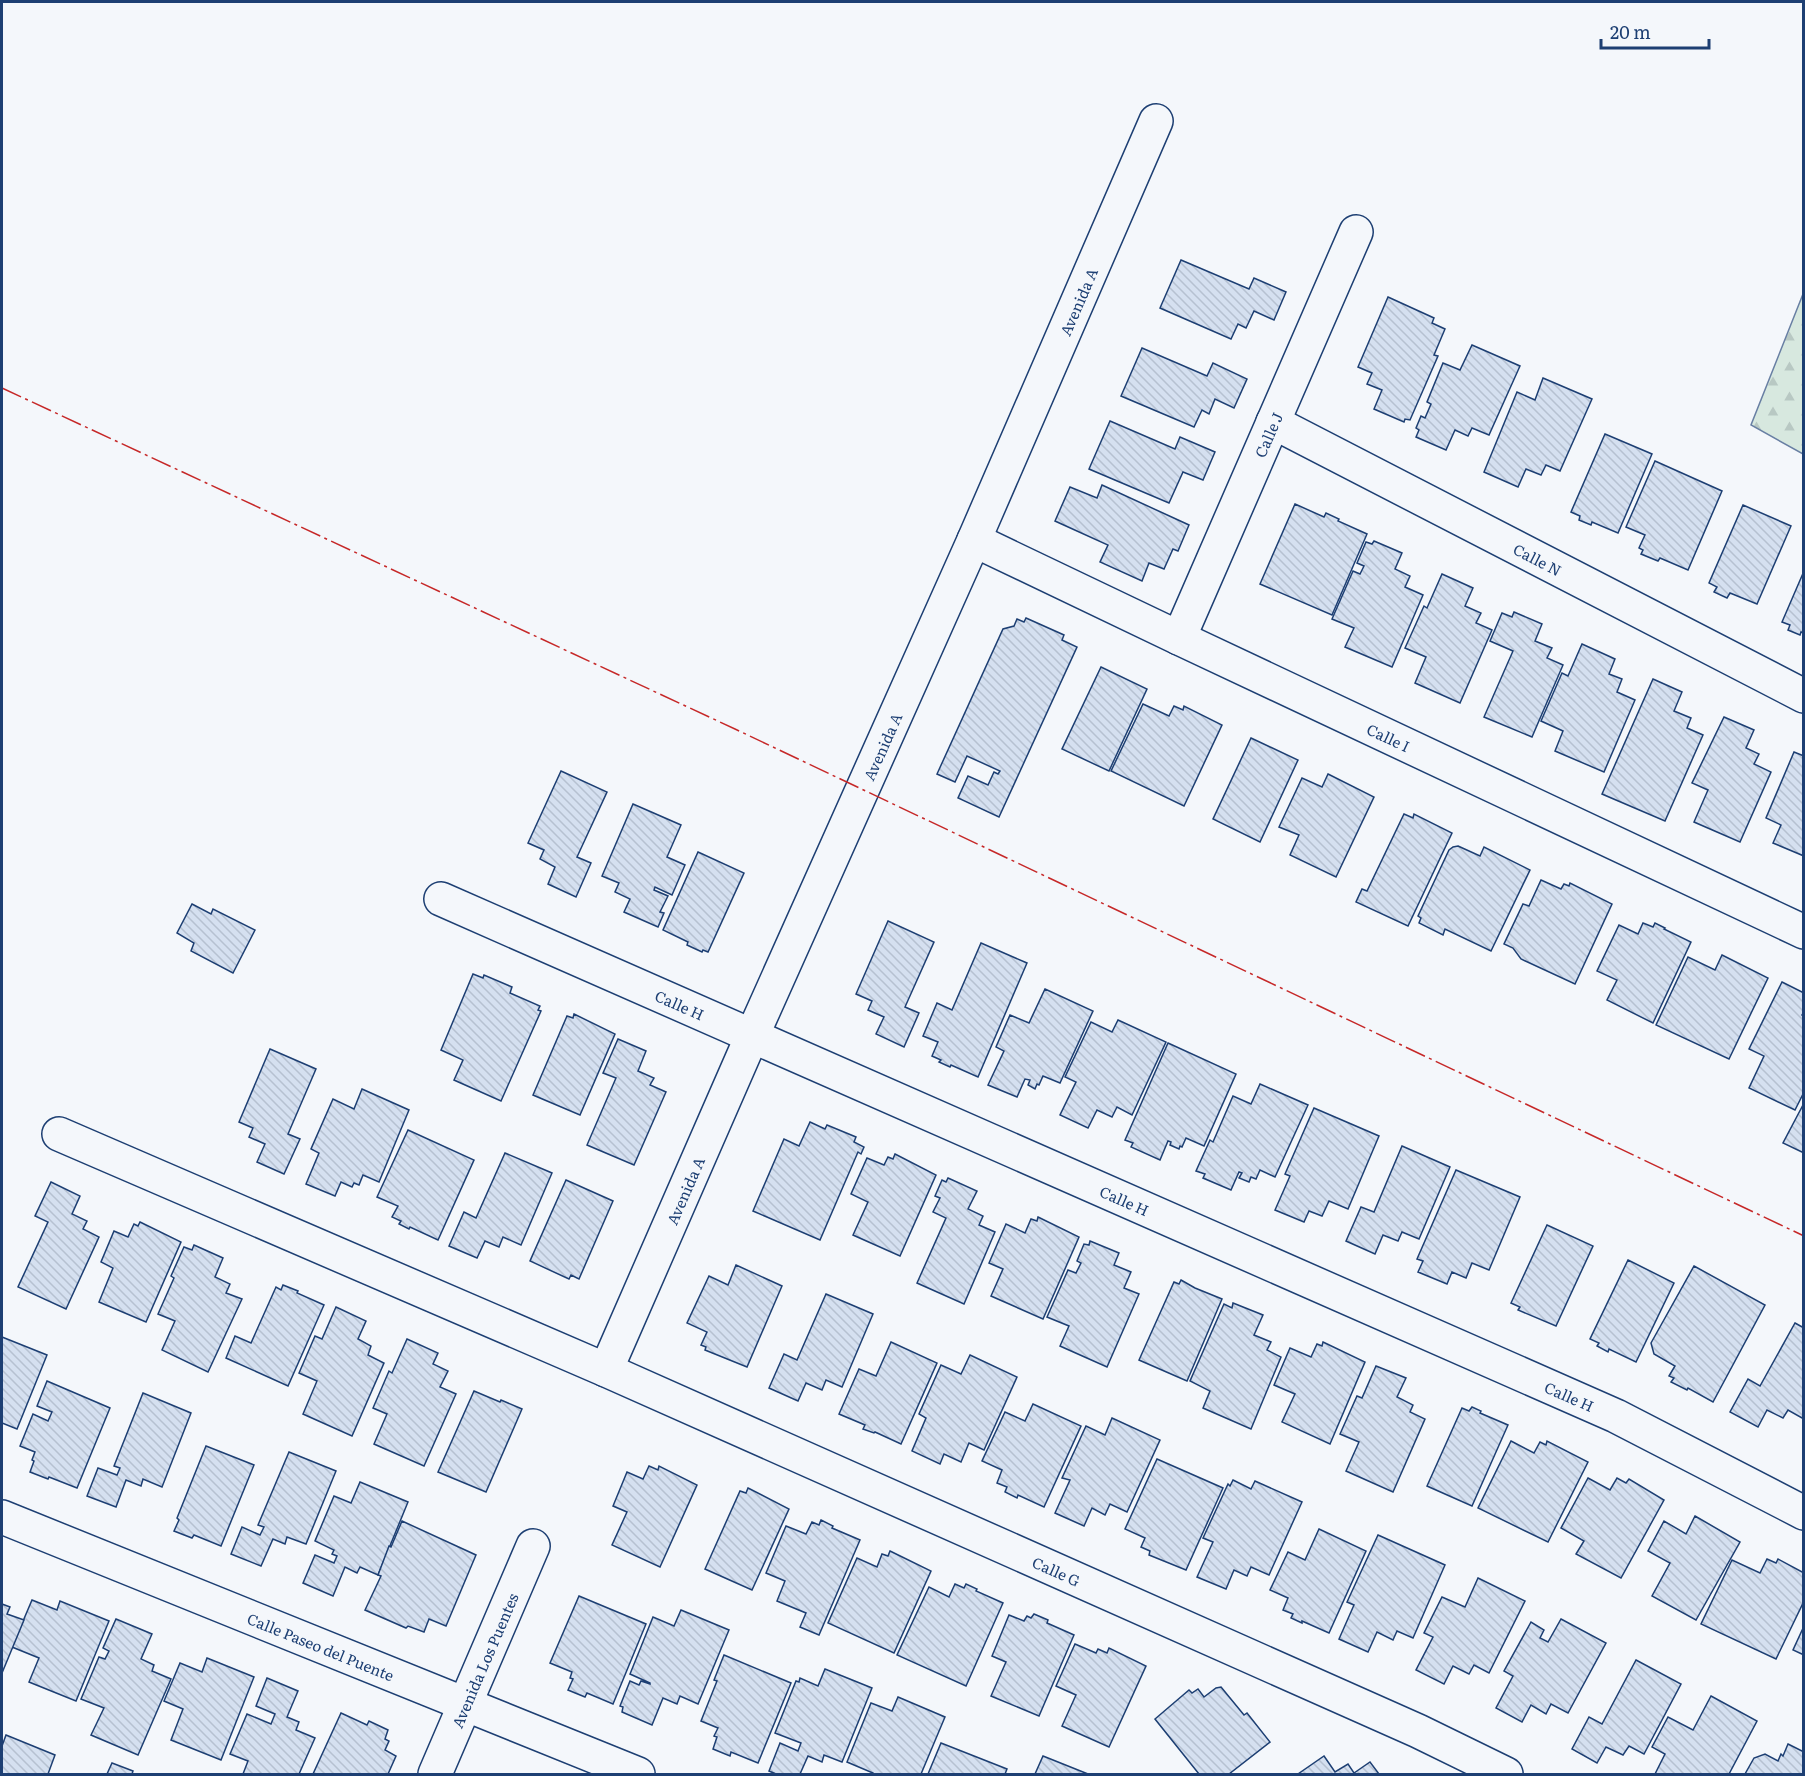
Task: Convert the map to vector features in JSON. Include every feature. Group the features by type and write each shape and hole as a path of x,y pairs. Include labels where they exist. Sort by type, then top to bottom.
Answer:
{"street":[{"name":"Avenida A","path":"606,1370 752,1036 974,540 1156,121"},
{"name":"Calle J","path":"1179,638 1356,231"},
{"name":"Calle N","path":"1273,422 1803,696"},
{"name":"Calle I","path":"974,540 1803,932"},
{"name":"Calle H","path":"441,899 1616,1416 1803,1513"},
{"name":"Calle G","path":"59,1134 606,1370 1418,1731 1506,1774"},
{"name":"Calle Paseo del Puente","path":"2,1517 638,1774"},
{"name":"Avenida Los Puentes","path":"435,1774 533,1546"}],"green space":[{"path":"1803,294 1803,454 1751,425"}],"building":[{"path":"1181,260 1249,289 1254,278 1286,292 1274,320 1254,311 1246,328 1238,324 1231,339 1160,308"},
{"path":"1388,297 1434,318 1432,323 1445,329 1434,355 1438,356 1410,420 1405,419 1404,422 1374,409 1382,390 1367,384 1372,373 1358,367"},
{"path":"1472,345 1520,366 1489,435 1472,428 1468,436 1455,430 1446,450 1416,437 1419,430 1416,428 1421,416 1425,418 1431,404 1427,402 1443,363 1460,370"},
{"path":"1142,348 1207,376 1213,363 1247,379 1234,408 1215,399 1209,414 1202,410 1194,427 1121,396"},
{"path":"1543,378 1592,399 1560,471 1546,465 1541,475 1526,469 1518,487 1484,472 1517,392 1535,400"},
{"path":"1110,421 1175,449 1180,437 1215,452 1203,480 1183,472 1169,503 1089,469"},
{"path":"1605,434 1652,454 1618,533 1592,522 1591,525 1579,520 1580,516 1571,512"},
{"path":"1655,461 1722,491 1688,570 1660,558 1658,561 1641,554 1643,550 1639,548 1645,535 1626,527"},
{"path":"1102,485 1189,525 1178,551 1173,549 1164,569 1149,563 1142,581 1100,562 1108,545 1055,521 1070,487 1097,498"},
{"path":"1295,504 1324,517 1326,513 1367,534 1332,615 1260,584"},
{"path":"1743,505 1791,526 1757,604 1730,593 1727,598 1714,592 1717,587 1709,583"},
{"path":"1374,541 1402,553 1395,569 1410,576 1405,587 1423,595 1392,667 1345,647 1354,628 1332,619 1353,571 1360,574 1364,566 1357,563 1366,542 1372,544"},
{"path":"1804,571 1804,633 1801,632 1800,635 1788,630 1790,625 1782,622"},
{"path":"1442,574 1473,588 1465,606 1481,613 1476,623 1492,630 1460,703 1415,683 1426,657 1405,648"},
{"path":"1514,612 1542,624 1535,641 1552,648 1547,658 1563,665 1532,737 1484,717 1513,651 1490,641 1502,613 1512,617"},
{"path":"1026,618 1064,635 1062,640 1077,647 999,817 958,798 968,776 988,785 994,772 998,774 1000,771 967,756 955,782 937,774 1003,629 1014,626 1017,619 1024,622"},
{"path":"1582,644 1615,659 1609,674 1622,679 1617,692 1635,700 1604,772 1555,751 1563,731 1541,721 1562,673 1568,676"},
{"path":"1101,667 1147,689 1109,771 1062,749"},
{"path":"1653,679 1682,692 1674,711 1691,718 1687,728 1703,735 1665,821 1602,794"},
{"path":"1143,704 1169,716 1174,706 1183,710 1184,706 1222,725 1184,806 1111,771"},
{"path":"1724,717 1754,730 1746,748 1759,754 1754,764 1771,772 1740,842 1694,822 1708,790 1692,783"},
{"path":"1251,738 1298,760 1260,842 1213,819"},
{"path":"1794,752 1804,756 1804,856 1773,843 1781,825 1766,818"},
{"path":"561,771 607,792 577,857 591,863 576,897 548,884 555,867 540,859 544,850 528,843"},
{"path":"1328,774 1374,797 1336,877 1290,855 1299,835 1279,827 1302,778 1322,787"},
{"path":"633,804 681,825 667,857 685,865 672,895 655,887 654,890 668,896 660,912 664,913 658,927 624,912 630,899 615,892 619,883 602,876"},
{"path":"1404,814 1413,818 1414,814 1452,833 1408,926 1356,902 1362,889 1367,891"},
{"path":"1458,846 1480,856 1484,847 1530,870 1491,951 1445,929 1443,935 1419,923 1421,918 1418,916 1449,850"},
{"path":"698,852 744,873 708,952 703,950 702,952 687,945 688,942 663,930"},
{"path":"1541,880 1561,889 1564,884 1569,886 1570,883 1612,904 1575,984 1521,959 1513,948 1504,944 1523,904 1529,906"},
{"path":"192,904 211,914 213,909 255,930 233,973 191,951 194,943 177,933"},
{"path":"888,921 934,942 905,1007 919,1013 904,1047 876,1034 884,1017 868,1010 872,1001 856,994"},
{"path":"1643,923 1653,927 1655,923 1691,942 1653,1023 1607,1000 1617,980 1597,971 1619,925 1638,934"},
{"path":"981,943 1027,963 978,1077 939,1062 941,1060 932,1056 938,1042 923,1036 937,1003 952,1010"},
{"path":"1722,955 1768,978 1729,1059 1656,1025 1688,957 1715,970"},
{"path":"473,974 483,978 484,975 512,987 510,993 540,1006 538,1010 541,1011 501,1101 454,1080 463,1060 441,1050"},
{"path":"1782,982 1804,993 1802,1015 1804,1016 1804,1092 1795,1110 1749,1088 1764,1056 1749,1049"},
{"path":"1045,989 1093,1011 1060,1083 1043,1076 1035,1089 1028,1085 1030,1080 1025,1079 1017,1097 988,1085 1004,1051 996,1047 1010,1015 1029,1023"},
{"path":"574,1014 615,1034 580,1115 533,1095 567,1016 573,1018"},
{"path":"1118,1020 1166,1042 1132,1115 1117,1107 1112,1117 1097,1110 1088,1128 1060,1115 1076,1082 1065,1077 1091,1022 1112,1032"},
{"path":"618,1039 646,1051 638,1071 654,1078 650,1085 666,1092 634,1165 587,1145 616,1078 603,1073"},
{"path":"1168,1043 1236,1074 1204,1146 1186,1138 1179,1149 1170,1145 1171,1142 1168,1141 1160,1160 1131,1147 1133,1143 1125,1140"},
{"path":"270,1049 316,1069 288,1134 300,1139 284,1174 257,1162 265,1144 249,1137 253,1128 239,1122"},
{"path":"1260,1084 1308,1105 1275,1177 1260,1170 1256,1179 1251,1177 1249,1182 1239,1178 1242,1173 1239,1172 1231,1190 1203,1178 1205,1174 1196,1171 1210,1140 1213,1142 1233,1096 1251,1104"},
{"path":"362,1089 409,1110 379,1182 363,1175 359,1185 354,1183 352,1187 341,1182 335,1196 306,1184 319,1153 311,1149 333,1099 354,1109"},
{"path":"1804,1103 1804,1153 1783,1143"},
{"path":"1314,1108 1379,1136 1348,1209 1329,1201 1322,1216 1309,1211 1304,1222 1275,1210 1290,1176 1285,1174"},
{"path":"810,1122 825,1129 827,1125 856,1137 854,1142 864,1147 861,1154 858,1152 820,1240 753,1211 784,1139 799,1146"},
{"path":"408,1130 474,1160 438,1240 399,1224 401,1221 392,1217 398,1206 377,1197"},
{"path":"1402,1146 1450,1167 1419,1239 1402,1232 1398,1241 1383,1235 1375,1254 1346,1241 1361,1207 1374,1212"},
{"path":"505,1153 552,1173 521,1245 503,1237 499,1247 485,1241 477,1258 449,1246 464,1212 476,1218"},
{"path":"895,1154 936,1175 900,1256 853,1235 868,1202 851,1194 867,1158 884,1165 888,1157 893,1159"},
{"path":"1456,1170 1520,1197 1489,1270 1472,1263 1466,1278 1452,1272 1447,1284 1418,1272 1423,1261 1417,1259"},
{"path":"948,1178 977,1191 968,1209 983,1216 979,1225 995,1232 964,1304 917,1283 946,1218 933,1212 940,1198 935,1196 942,1180 946,1182"},
{"path":"566,1180 613,1201 579,1279 571,1275 569,1279 530,1261"},
{"path":"51,1182 80,1196 72,1214 87,1221 83,1229 99,1237 66,1309 18,1287 48,1222 35,1216"},
{"path":"1038,1217 1079,1237 1043,1319 991,1296 1003,1269 989,1263 1006,1224 1025,1233 1031,1219 1037,1221"},
{"path":"140,1222 181,1242 146,1322 99,1302 113,1268 101,1262 114,1231 128,1237 134,1224 138,1226"},
{"path":"1547,1225 1593,1246 1556,1326 1518,1310 1520,1307 1511,1303"},
{"path":"1090,1241 1119,1253 1114,1265 1131,1272 1124,1288 1139,1294 1107,1367 1060,1346 1069,1326 1047,1317 1068,1270 1076,1273 1081,1263 1077,1261 1084,1244 1089,1245"},
{"path":"194,1245 223,1258 215,1277 230,1284 226,1293 242,1299 208,1372 162,1350 175,1321 158,1314 174,1278 171,1276 184,1247 192,1250"},
{"path":"1628,1260 1674,1283 1636,1362 1609,1349 1608,1352 1597,1346 1599,1343 1590,1339"},
{"path":"736,1265 782,1286 747,1367 705,1350 706,1347 701,1345 707,1332 687,1323 709,1276 728,1285"},
{"path":"1694,1266 1765,1305 1713,1402 1688,1388 1687,1390 1671,1382 1674,1378 1669,1376 1675,1366 1654,1354 1651,1343"},
{"path":"1181,1280 1222,1299 1187,1381 1139,1360 1174,1282 1179,1284"},
{"path":"283,1285 324,1305 288,1386 226,1358 235,1336 251,1343 276,1287 281,1290"},
{"path":"826,1294 873,1314 842,1387 826,1380 822,1390 806,1383 798,1401 769,1388 784,1354 797,1360"},
{"path":"1233,1303 1263,1315 1254,1335 1271,1342 1267,1350 1281,1357 1251,1429 1203,1408 1210,1391 1190,1381 1224,1304 1232,1308"},
{"path":"336,1307 366,1321 358,1339 371,1346 368,1355 384,1363 352,1436 303,1414 317,1381 299,1373 315,1336 322,1339"},
{"path":"1795,1323 1804,1328 1804,1415 1802,1418 1788,1410 1783,1418 1767,1410 1758,1427 1730,1412 1748,1379 1760,1386"},
{"path":"2,1337 47,1355 17,1429 2,1423"},
{"path":"407,1339 438,1353 433,1364 448,1371 440,1387 456,1394 424,1466 374,1444 387,1414 373,1408 389,1371 392,1373"},
{"path":"891,1342 937,1363 901,1444 863,1429 865,1425 839,1414 859,1369 876,1376"},
{"path":"1323,1342 1365,1362 1330,1444 1282,1422 1295,1394 1274,1385 1290,1348 1311,1357 1317,1344 1322,1346"},
{"path":"970,1355 1017,1377 984,1450 969,1443 961,1462 944,1454 940,1464 912,1451 926,1418 919,1414 941,1365 961,1374"},
{"path":"1376,1366 1406,1378 1397,1397 1413,1405 1410,1412 1425,1419 1393,1492 1346,1471 1359,1442 1340,1434 1357,1396 1362,1398"},
{"path":"47,1381 110,1408 77,1488 30,1472 35,1452 20,1446 33,1414 48,1421 52,1412 37,1406"},
{"path":"474,1391 522,1409 486,1492 438,1472"},
{"path":"143,1393 191,1413 162,1487 143,1479 141,1486 126,1480 116,1507 87,1496 98,1468 117,1475 120,1468 114,1466"},
{"path":"1033,1404 1081,1426 1044,1507 1018,1495 1017,1498 1005,1492 1007,1487 997,1483 1002,1470 982,1461 1005,1412 1025,1421"},
{"path":"1472,1407 1508,1425 1472,1506 1427,1486 1462,1408 1469,1411"},
{"path":"1112,1418 1160,1440 1127,1512 1110,1504 1105,1515 1092,1508 1084,1526 1055,1513 1070,1480 1062,1478 1086,1426 1105,1435"},
{"path":"1511,1441 1534,1453 1540,1442 1546,1445 1547,1441 1588,1462 1548,1542 1478,1508"},
{"path":"206,1446 254,1465 221,1546 194,1535 192,1538 174,1531"},
{"path":"289,1452 336,1471 306,1544 287,1537 285,1544 273,1539 261,1566 231,1554 242,1527 260,1535 264,1527 258,1525"},
{"path":"1157,1459 1223,1488 1186,1570 1149,1555 1150,1551 1141,1547 1145,1538 1125,1529"},
{"path":"649,1466 658,1470 659,1466 697,1485 660,1567 612,1545 627,1512 613,1506 627,1472 643,1479"},
{"path":"1588,1478 1610,1490 1617,1478 1626,1483 1629,1479 1664,1500 1621,1578 1576,1554 1584,1541 1561,1528"},
{"path":"1233,1480 1251,1489 1255,1481 1302,1502 1269,1575 1251,1567 1247,1576 1234,1570 1226,1589 1197,1577 1213,1542 1203,1538 1228,1484 1230,1486"},
{"path":"360,1482 408,1502 378,1575 360,1567 357,1573 345,1567 333,1596 303,1583 315,1555 334,1563 337,1556 332,1554 334,1550 315,1541 334,1496 351,1503"},
{"path":"748,1488 789,1509 752,1590 705,1569 740,1491 746,1493"},
{"path":"1695,1516 1740,1542 1696,1620 1652,1596 1670,1563 1648,1551 1664,1521 1686,1534"},
{"path":"821,1520 833,1526 832,1528 860,1540 819,1635 800,1627 806,1613 777,1601 785,1581 766,1573 786,1526 806,1534 812,1522 819,1525"},
{"path":"402,1521 476,1555 446,1626 429,1619 424,1632 408,1626 406,1628 365,1610 381,1576 378,1575 389,1546 391,1547"},
{"path":"1319,1529 1366,1551 1329,1633 1291,1618 1293,1614 1283,1610 1288,1598 1270,1590 1288,1552 1305,1560"},
{"path":"1378,1535 1445,1565 1413,1638 1397,1631 1393,1640 1377,1632 1368,1652 1339,1639 1354,1605 1347,1602"},
{"path":"890,1551 931,1571 894,1653 828,1623 857,1558 877,1567 882,1554 888,1556"},
{"path":"1767,1559 1776,1563 1778,1559 1804,1573 1804,1601 1776,1659 1701,1624 1732,1560 1760,1573"},
{"path":"1478,1578 1525,1601 1489,1673 1474,1665 1469,1674 1453,1666 1444,1684 1416,1670 1433,1637 1424,1633 1442,1597 1465,1607"},
{"path":"955,1584 964,1588 966,1584 1003,1603 966,1686 897,1655 929,1587 949,1597"},
{"path":"579,1596 646,1624 613,1704 587,1693 585,1697 568,1690 573,1679 570,1678 572,1672 550,1663"},
{"path":"32,1600 57,1610 60,1601 109,1621 76,1701 29,1682 39,1658 12,1647"},
{"path":"2,1604 10,1607 7,1614 24,1620 2,1673"},
{"path":"681,1610 729,1630 698,1704 680,1696 677,1704 663,1698 652,1725 622,1712 623,1707 620,1706 630,1681 639,1685 641,1681 650,1684 630,1674 653,1617 674,1626"},
{"path":"1034,1614 1048,1620 1047,1623 1074,1635 1039,1716 991,1696 1006,1662 992,1656 1009,1615 1024,1621 1027,1616 1031,1618"},
{"path":"116,1619 152,1634 141,1659 154,1665 152,1671 171,1679 138,1755 91,1735 104,1708 81,1699 99,1657 105,1659 109,1651 103,1648"},
{"path":"1561,1619 1606,1643 1568,1713 1551,1704 1546,1714 1531,1705 1522,1722 1496,1708 1513,1676 1504,1671 1531,1622 1544,1630 1540,1638 1548,1642"},
{"path":"1804,1626 1804,1655 1793,1650"},
{"path":"1075,1644 1096,1653 1098,1649 1107,1653 1109,1648 1146,1666 1109,1747 1062,1726 1076,1695 1056,1686"},
{"path":"724,1655 791,1683 758,1763 731,1752 730,1756 713,1749 717,1737 714,1736 718,1728 701,1721 717,1681 714,1680"},
{"path":"207,1658 254,1677 221,1760 171,1740 183,1709 164,1701 180,1663 202,1672"},
{"path":"1636,1660 1681,1684 1644,1754 1629,1746 1623,1755 1606,1747 1597,1763 1572,1749 1589,1717 1602,1724"},
{"path":"825,1669 872,1688 842,1762 824,1755 822,1762 808,1756 800,1774 776,1774 769,1771 780,1743 798,1751 801,1743 775,1733 796,1681 799,1682 800,1678 818,1686"},
{"path":"267,1678 298,1691 287,1717 299,1722 296,1730 315,1738 299,1774 243,1774 248,1761 230,1754 247,1714 271,1724 275,1714 256,1706"},
{"path":"1221,1687 1244,1715 1247,1713 1270,1742 1229,1774 1199,1774 1155,1719 1189,1690 1192,1693 1198,1689 1204,1697"},
{"path":"1711,1696 1757,1721 1729,1774 1655,1774 1665,1754 1652,1747 1668,1717 1693,1730"},
{"path":"898,1697 945,1717 921,1774 873,1774 847,1762 871,1703 892,1711"},
{"path":"341,1713 367,1725 369,1721 388,1730 385,1739 389,1741 385,1750 396,1756 388,1774 313,1774"},
{"path":"6,1735 55,1755 48,1774 2,1774 2,1746"},
{"path":"941,1743 1007,1769 1005,1774 928,1774"},
{"path":"1788,1744 1804,1752 1804,1774 1745,1774 1754,1758 1765,1754 1778,1761"},
{"path":"1043,1756 1088,1774 1035,1774"},
{"path":"1324,1756 1335,1772 1348,1764 1354,1773 1370,1762 1379,1774 1298,1774"},
{"path":"112,1763 133,1771 132,1774 107,1774"}],"power":[{"path":"2,388 735,729 1804,1236"}]}
